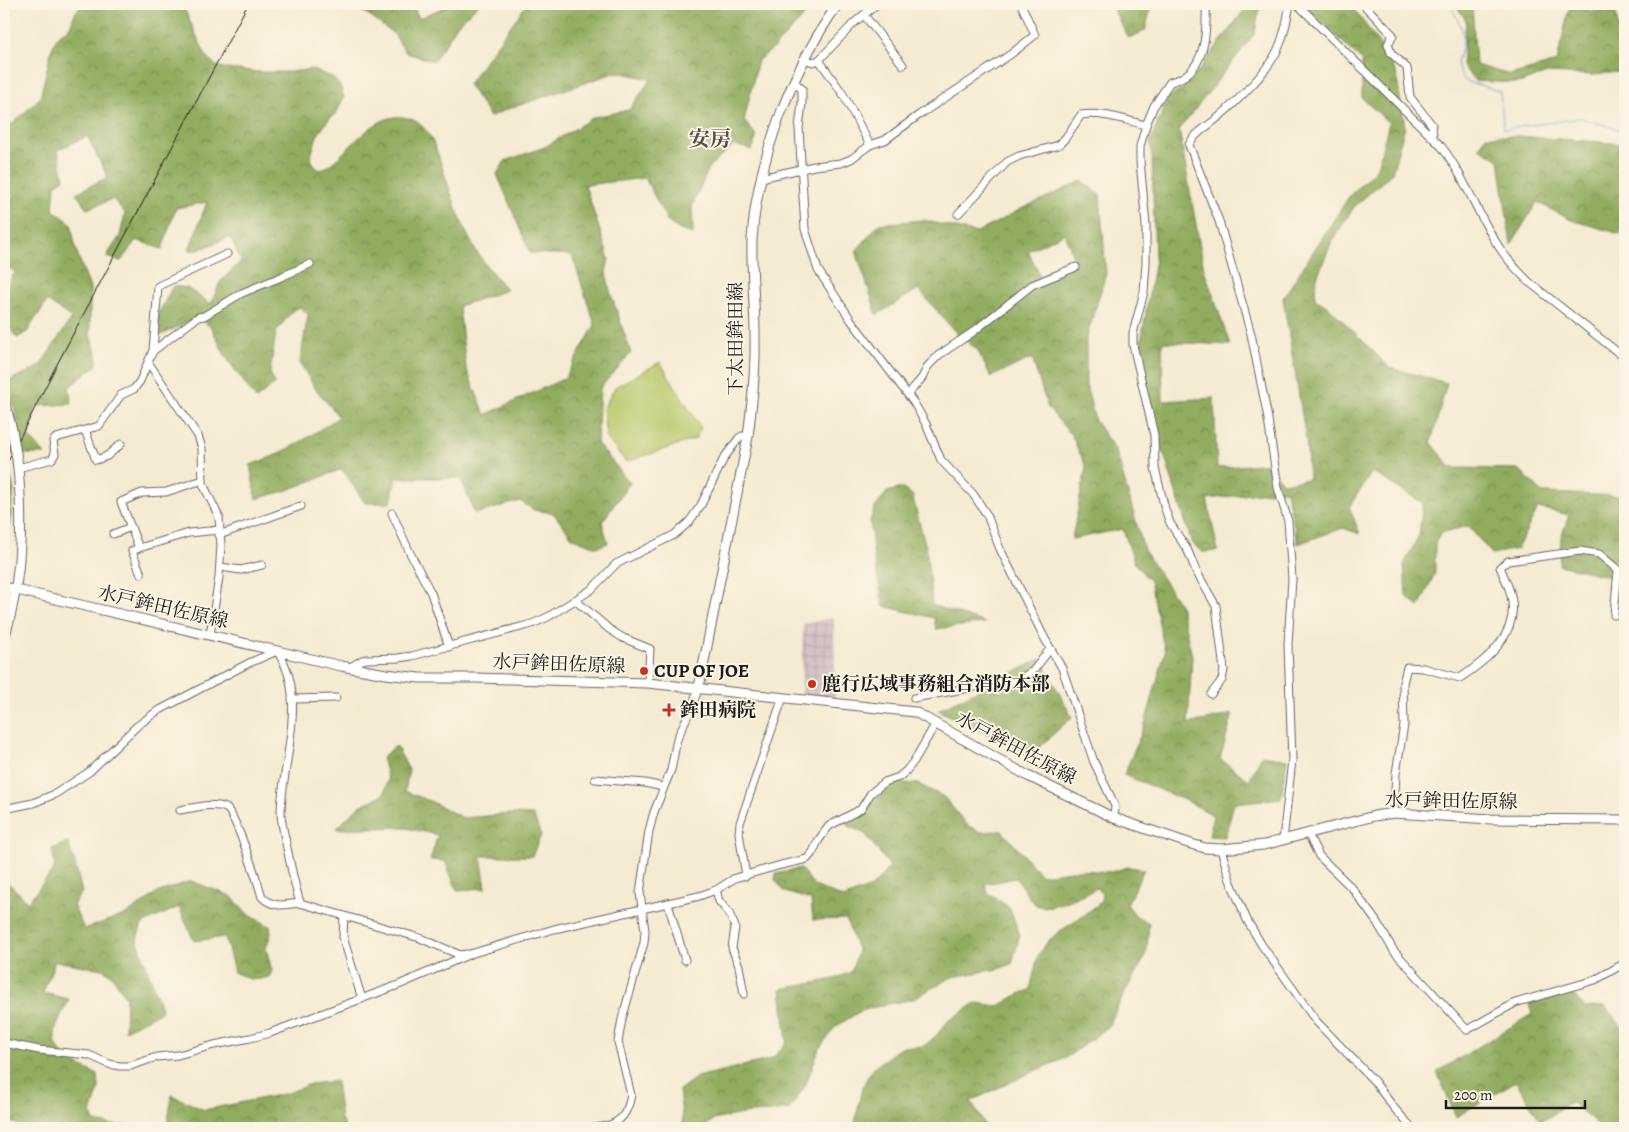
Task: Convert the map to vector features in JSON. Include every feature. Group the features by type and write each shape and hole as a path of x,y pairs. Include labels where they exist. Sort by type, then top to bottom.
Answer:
{"main road":[{"name":"下太田鉾田線","path":"699,687 748,436 752,400 755,335 752,241 761,178 768,150 794,82 838,4"},
{"path":"4,400 12,430 17,463 21,542 16,588 4,639"},
{"name":"水戸鉾田佐原線","path":"4,587 16,588 350,668 386,674 420,678 648,683 699,687 907,711 923,716 1028,776 1114,818 1191,844 1221,849 1264,845 1374,816 1394,813 1491,818 1625,820"}],"street":[{"path":"805,60 813,62 819,60 877,4"},
{"path":"761,178 814,166 841,164 870,146 884,140 1011,54 1035,35 1021,4"},
{"path":"1206,4 1206,33 1199,60 1194,69 1177,81 1170,82 1154,106 1140,146 1146,263 1144,292 1133,333 1133,345 1154,435 1155,468 1165,509 1170,523 1188,550 1196,571 1216,606 1224,670 1222,680 1212,694"},
{"path":"1283,840 1292,760 1288,644 1292,579 1288,521 1278,488 1267,413 1251,334 1219,221 1189,145 1192,139 1242,95 1273,59 1282,41 1290,4"},
{"path":"1297,4 1433,137 1448,155 1497,244 1518,271 1529,282 1625,358"},
{"path":"1363,4 1393,35 1388,44 1391,53 1407,68 1410,97 1432,125 1433,137"},
{"path":"864,15 902,65"},
{"path":"819,60 843,94 870,146"},
{"path":"794,82 802,89 799,128 805,229 818,270 924,418 941,460 973,494 987,514 1000,549 1050,649 1062,668 1094,762 1115,806 1114,818"},
{"path":"958,214 1007,162 1019,156 1059,145 1066,138 1081,115 1105,116 1146,125"},
{"path":"17,463 52,459 55,454 53,441 56,438 99,426 121,395 134,389 140,381 153,351 158,286 227,254"},
{"path":"153,351 198,317 215,310 242,293 310,264"},
{"path":"908,394 922,378 928,366 939,355 973,332 1032,285 1076,267"},
{"path":"148,362 198,436 202,448 203,480 219,517 220,567 210,635"},
{"path":"85,430 96,460 107,456 121,444"},
{"path":"350,668 362,660 398,658 449,647 532,624 548,617 592,589 616,564 674,535 689,522 701,504 724,458 739,438 748,436"},
{"path":"139,548 122,502 142,493 166,492 203,480"},
{"path":"141,574 132,551 139,548 190,533 219,532 301,506"},
{"path":"392,513 431,593 449,647"},
{"path":"113,534 131,527"},
{"path":"1394,813 1396,773 1404,725 1403,682 1407,667 1423,668 1460,678 1483,661 1500,644 1506,635 1513,616 1511,596 1500,567 1508,561 1580,551 1599,554 1618,570 1614,615"},
{"path":"220,567 241,570 262,565"},
{"path":"575,600 609,629 623,638 650,649 648,683"},
{"path":"914,698 980,686 1009,685 1034,670 1050,649"},
{"path":"4,809 33,803 55,794 89,772 137,726 156,712 249,663 277,651 289,674 292,699 292,723 281,813 291,869 300,902"},
{"path":"594,1128 609,1127 619,1120 629,1104 631,1095 618,1042 622,1019 644,943 645,931 640,893 641,879 654,812 671,770 678,734 699,687"},
{"path":"292,699 336,698"},
{"path":"746,876 739,833 740,823 783,698"},
{"path":"4,1043 39,1050 89,1055 110,1064 130,1066 157,1058 264,1035 401,984 470,954 618,913 642,910 699,896 716,890 735,878 807,859 814,852 818,840 829,826 861,809 871,793 885,782 899,777 906,772 936,723"},
{"path":"595,779 645,783 663,787"},
{"path":"180,810 204,806 221,807 229,811 236,823 262,897 268,902 279,906 300,902 420,938 460,955 470,954"},
{"path":"1308,834 1319,856 1352,888 1376,921 1394,951 1467,1030 1515,1003 1595,980 1625,963"},
{"path":"1221,849 1230,880 1247,920 1261,944 1316,1020 1374,1081 1412,1128"},
{"path":"716,890 719,901 726,909 735,927 732,948 739,966 744,994"},
{"path":"668,904 684,960"},
{"path":"344,916 343,937 362,999"}],"shaded area":[{"path":"834,617 835,700 801,696 803,624"}],"green space":[{"path":"83,4 182,4 205,54 216,66 261,72 291,72 311,69 332,77 340,86 344,97 337,112 317,136 310,159 315,167 321,170 380,122 394,117 403,117 411,119 422,126 430,136 435,147 465,230 486,265 507,290 459,306 466,368 485,415 565,378 595,325 572,255 530,253 497,174 505,161 545,147 594,117 629,110 651,79 617,72 505,110 490,117 468,84 525,4 808,4 806,14 773,49 758,60 744,121 757,136 752,150 734,145 710,166 692,206 693,234 680,230 668,222 645,178 585,185 609,259 606,272 610,291 631,353 600,388 597,443 630,483 602,522 608,543 597,547 573,538 553,513 534,510 520,501 475,514 461,478 396,478 391,503 365,503 342,469 285,491 256,499 250,465 285,450 339,417 314,387 300,363 308,314 300,307 292,311 276,332 270,373 275,384 256,399 226,357 211,327 198,317 157,337 157,316 173,286 187,288 211,304 220,282 241,261 230,237 198,250 189,250 207,202 176,208 162,249 136,240 121,261 106,257 120,236 125,213 113,199 87,209 76,193 108,177 87,136 58,150 64,179 55,185 53,210 71,223 76,250 90,288 90,335 97,355 97,365 69,387 72,404 36,406 29,437 45,454 6,454 14,491 6,555 4,554 4,421 16,413 6,382 39,367 72,318 47,301 27,332 17,338 5,317 4,293 15,272 4,264 4,207 13,197 4,177 4,132 40,98 51,51 57,37 70,27 75,13"},
{"path":"353,4 412,4 419,18 452,4 479,4 458,24 434,61 406,53 394,34"},
{"path":"1111,4 1152,4 1145,31 1128,38"},
{"path":"1244,4 1260,4 1255,33 1179,130 1204,269 1230,345 1162,342 1163,401 1214,398 1217,468 1270,463 1282,483 1309,479 1306,439 1283,298 1350,195 1377,168 1389,123 1362,98 1362,61 1303,4 1350,4 1381,46 1396,73 1405,126 1392,173 1354,207 1332,241 1316,280 1315,299 1330,308 1390,368 1447,383 1431,442 1451,468 1518,469 1543,493 1625,496 1625,576 1607,576 1559,565 1561,537 1569,515 1538,508 1517,549 1492,554 1468,526 1440,533 1435,544 1435,573 1419,607 1406,596 1404,564 1419,535 1423,503 1372,472 1349,507 1360,534 1343,528 1298,544 1286,490 1207,499 1218,551 1202,552 1192,543 1162,448 1139,353 1155,259 1150,142 1168,98 1190,82 1245,9"},
{"path":"1455,4 1472,4 1476,65 1510,75 1557,62 1569,8 1616,13 1625,71 1593,75 1547,73 1519,83 1475,81 1462,65 1466,20"},
{"path":"1486,136 1519,136 1625,144 1625,221 1620,234 1571,220 1537,202 1511,245 1499,160 1479,148"},
{"path":"1082,181 1100,195 1106,274 1086,339 1086,385 1095,421 1116,451 1144,550 1180,605 1192,656 1188,724 1233,714 1220,759 1249,780 1262,755 1287,759 1281,798 1234,803 1225,837 1209,836 1213,815 1189,802 1124,775 1145,724 1165,652 1150,581 1135,564 1123,529 1072,539 1086,467 1072,436 1048,408 1032,358 991,377 977,349 957,334 918,289 877,315 856,251 879,224 923,220 977,233 1019,210","holes":["1065,233 1075,263 1040,276 1028,251"]},
{"path":"660,362 701,428 695,439 626,462 606,437 603,409 615,387"},
{"path":"904,489 912,495 926,547 932,605 985,623 936,629 934,618 883,606 874,557 870,520 875,508 887,492"},
{"path":"1041,659 1072,717 1030,756 938,710"},
{"path":"396,746 409,770 405,791 463,818 509,814 533,815 541,835 532,856 481,856 486,888 457,890 445,861 430,860 438,835 402,827 336,829 358,807 384,794 388,780 382,757"},
{"path":"896,782 918,784 944,797 968,826 981,832 1002,831 1041,875 1078,870 1111,872 1128,867 1144,869 1127,904 1135,915 1149,923 1147,949 1144,959 1108,1027 1066,1058 971,1101 987,1128 862,1128 855,1123 862,1088 872,1069 901,1047 924,1046 936,1036 948,1021 976,1003 999,1006 1030,990 1038,956 1048,941 1101,902 1102,894 1097,888 1065,902 1047,907 1035,904 1016,878 985,884 989,894 1009,907 1020,935 1012,964 998,969 952,977 913,999 859,1012 835,1027 819,1049 805,1086 789,1110 742,1114 713,1120 703,1128 678,1128 683,1124 679,1090 697,1077 773,1058 787,1042 781,989 834,979 851,972 858,952 846,919 813,920 811,900 785,892 775,880 776,874 800,868 815,886 843,898 873,886 890,866 865,834 847,825"},
{"path":"68,842 82,892 73,905 84,929 127,914 159,892 191,881 231,896 248,914 270,926 271,934 266,948 272,971 269,977 254,979 234,972 225,937 194,941 179,907 142,924 137,939 162,1011 125,1030 126,998 112,975 102,969 55,961 43,993 69,999 57,1026 56,1042 59,1049 70,1060 98,1075 99,1088 91,1114 94,1122 111,1125 167,1127 172,1095 204,1110 288,1093 310,1084 336,1081 341,1119 345,1128 29,1128 4,1120 4,879 28,902 55,868 52,849"},
{"path":"1572,993 1585,1008 1605,1006 1625,1031 1625,1128 1602,1128 1571,1102 1541,1122 1516,1081 1456,1117 1437,1072 1532,1014 1529,1004"}],"waterway":[{"path":"1450,4 1461,26 1463,38 1463,45 1457,62 1460,72 1466,81 1500,92 1504,129 1581,118 1625,131"}],"railway":[{"path":"4,469 54,370 248,4"}],"place":[{"name":"CUP OF JOE","path":"644,671"},
{"name":"鹿行広域事務組合消防本部","path":"812,684"},
{"name":"鉾田病院","path":"669,710"}],"district":[{"name":"安房","path":"710,139"}]}
